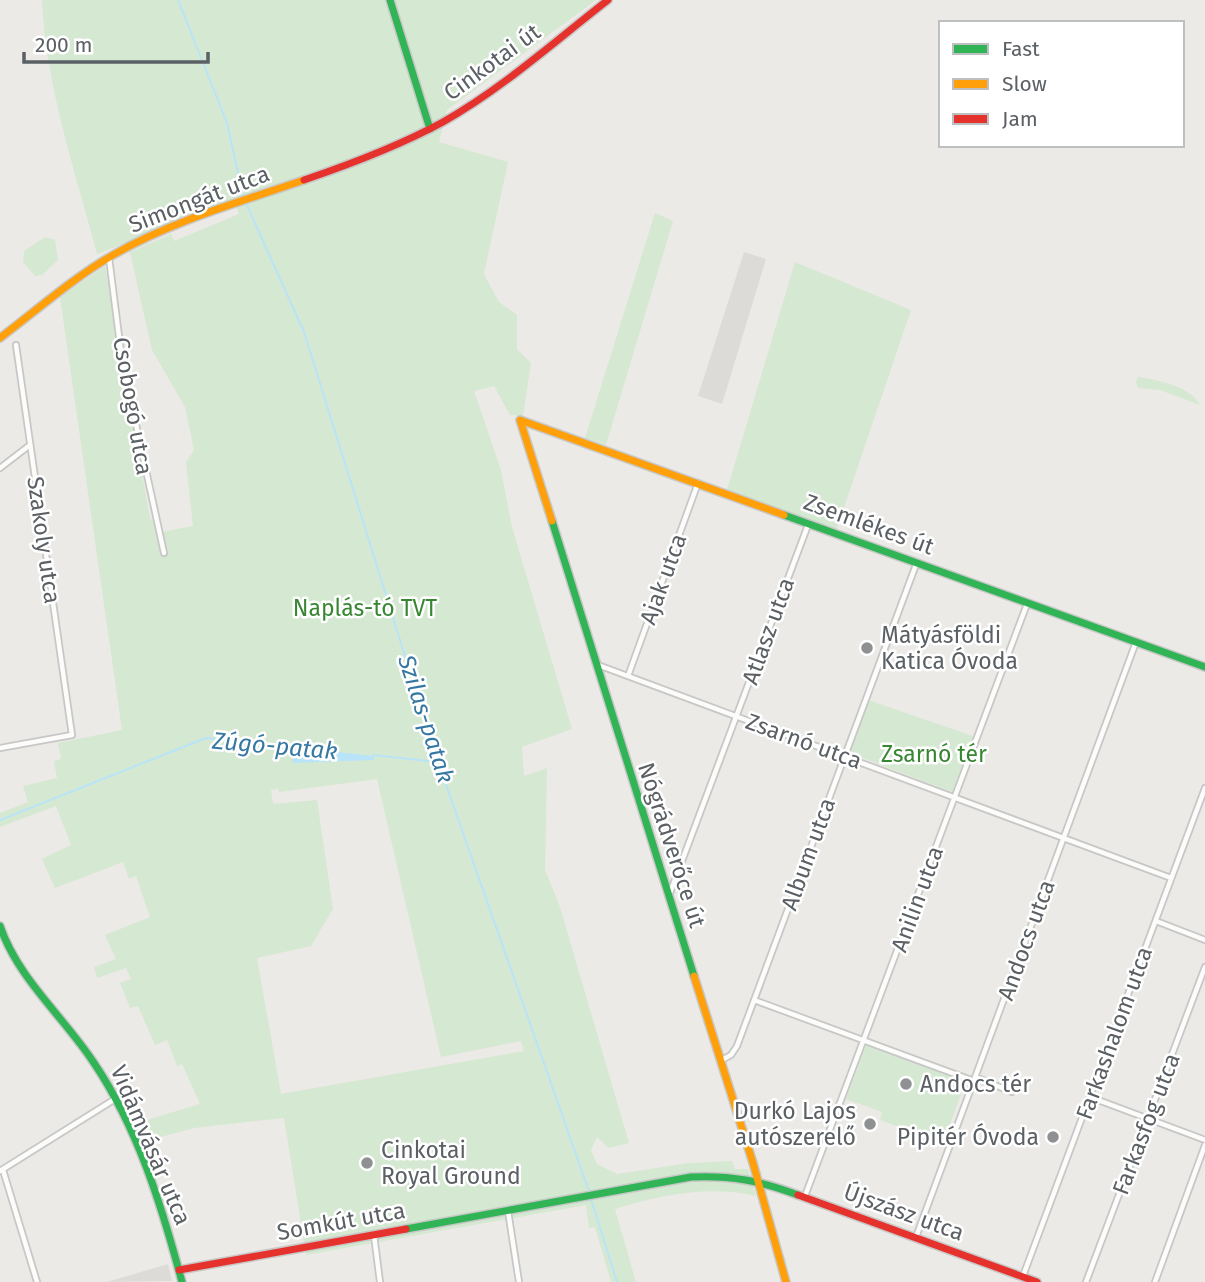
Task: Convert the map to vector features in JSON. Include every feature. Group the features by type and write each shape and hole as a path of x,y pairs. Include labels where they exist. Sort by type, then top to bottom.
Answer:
{"street":[{"path":"390,0 430,129"},
{"name":"Cinkotai út","path":"430,129 490,89 608,0"},
{"name":"Simongát utca","path":"0,338 109,257 169,230 384,150 430,129"},
{"name":"Csobogó utca","path":"109,257 122,360 164,553"},
{"name":"Szakoly utca","path":"0,748 72,735 16,345"},
{"name":"Zsemlékes út","path":"520,420 1205,667"},
{"name":"Nógrádverőce út","path":"520,420 758,1180 786,1282"},
{"path":"0,468 31,445"},
{"name":"Ajak utca","path":"628,676 698,483"},
{"name":"Atlasz utca","path":"668,897 809,522"},
{"name":"Album utca","path":"719,1061 734,1051 917,562"},
{"name":"Anilin utca","path":"805,1196 1028,601"},
{"name":"Andocs utca","path":"916,1237 1136,642"},
{"name":"Zsarnó utca","path":"595,663 1171,878"},
{"name":"Farkashalom utca","path":"1025,1279 1205,788"},
{"path":"1156,921 1205,940"},
{"name":"Vidámvásár utca","path":"0,929 11,952 73,1031 115,1099 153,1191 182,1282"},
{"name":"Farkasfog utca","path":"1086,1282 1205,967"},
{"path":"754,1000 1012,1092"},
{"path":"1090,1097 1205,1140"},
{"path":"37,1282 1,1170 115,1099"},
{"path":"1155,1282 1205,1145"},
{"name":"Somkút utca","path":"179,1270 586,1195 710,1175 758,1180"},
{"name":"Újszász utca","path":"758,1180 1037,1282"},
{"path":"508,1210 519,1282"},
{"path":"374,1235 380,1282"}],"shaded area":[{"path":"744,252 766,259 722,404 698,396"},
{"path":"168,1264 172,1281 107,1282"}],"green space":[{"name":"Naplás-tó TVT","path":"42,0 596,0 447,110 439,142 508,162 484,274 499,302 517,315 517,349 531,363 523,416 510,415 494,386 474,391 501,470 512,527 572,729 522,747 524,776 547,768 545,870 560,907 629,1143 609,1148 597,1137 591,1150 597,1164 617,1174 689,1163 732,1161 735,1169 748,1169 756,1196 720,1191 685,1193 615,1209 636,1282 611,1282 595,1227 589,1228 586,1205 306,1255 284,1118 194,1128 146,1141 140,1122 200,1104 182,1064 177,1066 167,1040 155,1045 138,1006 130,1008 120,983 131,979 126,968 97,978 94,967 116,959 105,935 150,917 136,876 129,879 123,862 55,888 42,859 71,845 56,806 0,827 0,813 28,802 23,786 57,778 54,761 61,759 58,743 122,730 60,297 105,266 150,518 162,532 193,526 186,462 194,450 185,407 152,350 130,252 171,234 174,241 239,214 234,201 97,254 55,96","holes":["377,779 441,1057 521,1041 524,1051 281,1094 257,958 311,946 333,909 317,800 273,804 271,790 278,789 279,792"]},
{"path":"655,213 673,221 606,445 585,438"},
{"path":"45,237 55,240 58,260 42,275 35,276 23,262 24,251"},
{"path":"795,262 911,310 836,531 727,490"},
{"path":"1138,377 1164,382 1181,389 1195,398 1200,405 1160,390 1138,388"},
{"name":"Zsarnó tér","path":"868,700 973,736 952,792 850,753"},
{"path":"867,1043 966,1081 943,1143 880,1120 882,1112 846,1099"}],"water":[{"path":"293,747 374,756 374,760 292,763"}],"waterway":[{"name":"Szilas-patak","path":"178,0 227,123 243,196"},
{"name":"Szilas-patak","path":"245,201 304,332 438,762 590,1194"},
{"name":"Zúgó-patak","path":"0,820 206,738 294,747"},
{"name":"Zúgó-patak","path":"373,755 437,762"},
{"name":"Szilas-patak","path":"591,1199 617,1282"}],"traffic: fast":[{"path":"390,0 430,129"},
{"path":"784,515 1205,667"},
{"path":"552,521 694,976"},
{"path":"0,926 18,963 94,1063 124,1114 157,1197 182,1282"},
{"path":"406,1229 691,1177 746,1180 798,1195"}],"traffic: slow":[{"path":"0,338 84,274 136,243 207,213 304,180"},
{"path":"552,521 520,420 784,515"},
{"path":"694,976 753,1163 786,1282"}],"traffic: jam":[{"path":"304,180 375,154 465,109 507,80 608,0"},
{"path":"798,1195 1037,1282"},
{"path":"179,1270 406,1229"}],"place":[{"name":"Mátyásföldi Katica Óvoda","path":"867,648"},
{"name":"Andocs tér","path":"906,1084"},
{"name":"Durkó Lajos autószerelő","path":"870,1124"},
{"name":"Pipitér Óvoda","path":"1053,1137"},
{"name":"Cinkotai Royal Ground","path":"367,1163"}]}
